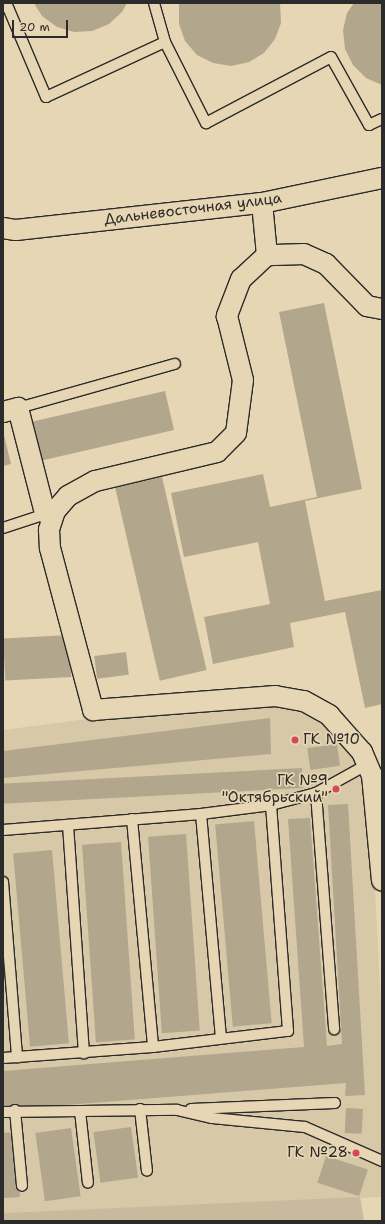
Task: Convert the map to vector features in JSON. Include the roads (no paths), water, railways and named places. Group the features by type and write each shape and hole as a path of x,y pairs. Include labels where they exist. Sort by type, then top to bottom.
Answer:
{"street":[{"name":"Дальневосточная улица","path":"3,228 16,230 262,203 382,178"},
{"path":"262,203 267,255"},
{"path":"50,512 68,496 95,482 217,452 236,433 243,380 227,316 241,279 267,255 304,254 326,264 367,306 382,309"},
{"path":"8,406 50,512 50,548 93,710 275,696 304,701 329,715 362,752 372,775 382,881"}],"lane":[{"path":"154,3 165,42 206,123 331,57 369,125 382,119"},
{"path":"3,7 7,5 46,97 165,42"},
{"path":"8,406 175,364"},
{"path":"3,528 50,512"},
{"path":"3,830 201,814 271,805 316,793 368,764"},
{"path":"316,793 334,1029"},
{"path":"3,1058 153,1047 288,1031 271,805"},
{"path":"201,814 220,1038"},
{"path":"132,819 153,1047"},
{"path":"68,825 84,1052"},
{"path":"3,882 17,1057"},
{"path":"3,1112 15,1110 80,1112 177,1110 335,1103"},
{"path":"15,1110 22,1186"},
{"path":"140,1110 147,1171"},
{"path":"177,1110 212,1118 305,1127 382,1161"},
{"path":"80,1112 88,1184"}],"place":[{"name":"ГК №10","path":"295,740"},
{"name":"ГК №9 \"Октябрьский\"","path":"336,789"},
{"name":"ГК №28","path":"356,1153"}]}
